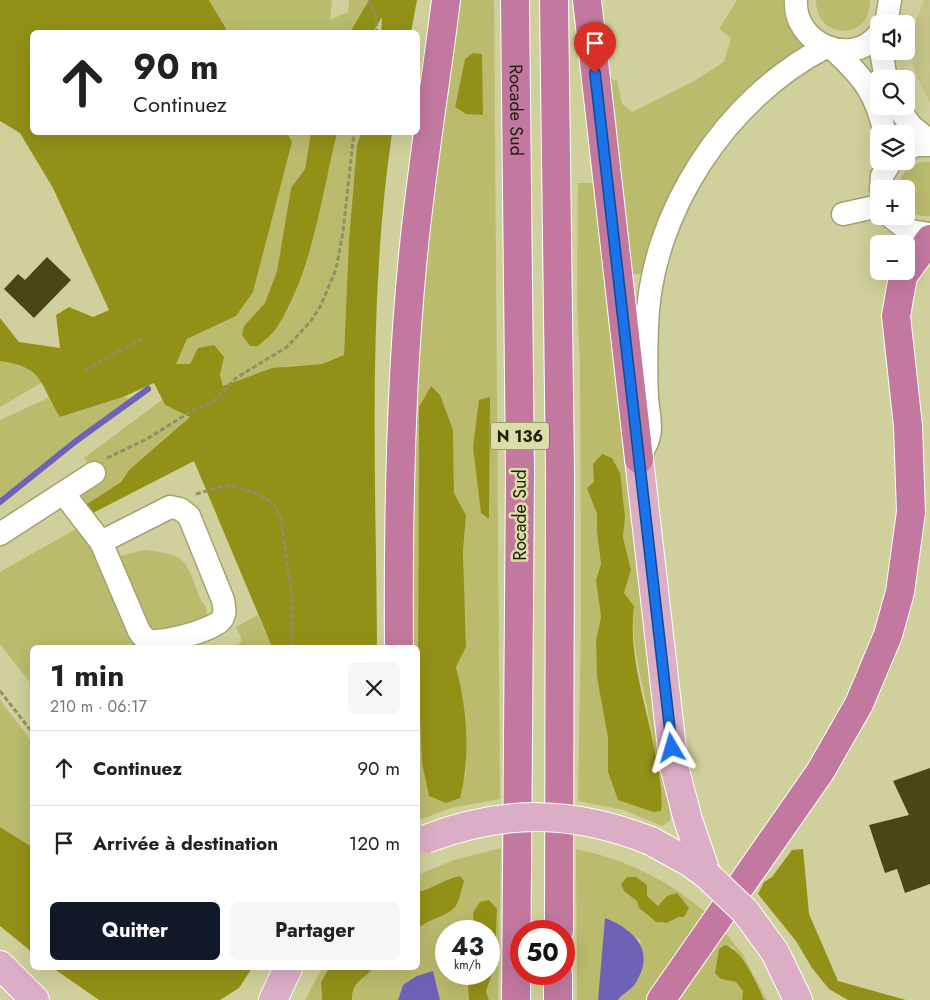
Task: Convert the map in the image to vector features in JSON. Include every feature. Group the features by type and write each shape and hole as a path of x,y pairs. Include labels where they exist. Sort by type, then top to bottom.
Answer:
{"highway":[{"path":"399,645 399,471 404,369 418,205 446,0"},
{"name":"Rocade Sud","path":"514,0 520,473 516,1000"},
{"name":"N 136","path":"554,0 560,492 559,920"},
{"path":"587,0 639,459"},
{"path":"661,1000 820,772 859,704 888,635 900,592 912,512 908,426 896,316 903,276 930,239"},
{"path":"558,985 558,1000"}],"main road":[{"path":"639,459 674,766 688,820 707,875"},
{"path":"422,841 448,830 492,820 539,816 585,821 607,826 651,841 689,862 707,875 746,911 775,952 799,999"},
{"path":"0,966 36,1000"},
{"path":"273,1000 287,970"}],"street":[{"path":"796,0 797,13 804,30 818,43 830,49 868,84 883,125"},
{"path":"888,15 890,0"},
{"path":"639,459 650,436 646,349 650,293 661,242 673,213 700,164 741,114 770,84 792,68 830,49 847,51 861,47 870,40"},
{"path":"903,115 911,126 930,143"},
{"path":"915,147 930,143"},
{"path":"844,214 870,208"},
{"path":"901,225 909,231 930,234"},
{"path":"0,534 94,474"},
{"path":"64,494 101,542 139,631 146,638 154,641 214,627 224,615 223,600 189,516 180,509 170,507 101,542"}],"path":[{"path":"369,0 376,16 377,30"},
{"path":"94,474 107,458 147,439 193,410 213,402 236,378 288,347 312,321 322,305 336,269 343,232 354,135"},
{"path":"86,370 145,337"},
{"path":"170,507 200,491 229,485 258,494 273,503 281,518 292,597 292,645"},
{"path":"0,691 30,729"}],"shaded area":[{"path":"0,0 209,0 227,30 30,30 30,135 288,135 292,142 253,292 236,316 187,339 176,364 190,364 198,348 214,345 224,357 220,375 223,386 272,368 322,364 344,355 349,239 357,145 360,135 392,135 384,197 376,325 377,645 271,645 194,461 91,514 84,506 121,482 129,470 190,417 165,405 154,383 123,397 60,417 44,386 33,373 15,364 0,361 0,318 19,342 60,348 56,315 69,307 93,317 109,310 53,188 20,133 0,121"},
{"path":"209,0 332,0 330,20 348,12 349,0 369,0 351,30 227,30"},
{"path":"369,0 417,0 411,30 381,30 382,17 374,30 351,30"},
{"path":"458,0 494,0 500,799 451,808 420,820 420,722 422,763 429,796 466,775 465,721 456,667 466,647 463,551 466,515 454,493 453,430 431,386 419,408 418,645 413,645 414,457 417,361 424,266","holes":["473,53 455,107 465,59"]},
{"path":"737,0 784,0 784,14 789,27 805,49 763,80 645,274 633,274 627,246 609,78 617,81 622,104 632,112 694,81 724,62 731,38 719,29"},
{"path":"816,0 870,0 868,13 862,23 854,29 844,31 834,29 825,23 818,14"},
{"path":"924,0 930,0 930,102 916,76 912,60 915,60 915,25"},
{"path":"473,53 482,54 483,115 466,114 455,107 465,59"},
{"path":"288,135 311,135 305,169 291,188 277,271 265,303 244,326 242,335 279,319 290,305 306,259 337,135 360,135 357,145 349,239 344,355 322,364 286,366 223,386 220,375 224,357 198,348 190,364 176,364 187,339 236,316 253,292 292,142"},
{"path":"311,135 337,135 321,207 299,283 289,306 271,335 258,346 250,346 242,335 244,326 265,303 277,271 291,188 305,169"},
{"path":"930,162 930,216 915,213 915,180 900,180 907,170 915,170 915,164"},
{"path":"578,183 596,183 670,815 670,821 662,826 624,810 578,801 581,616 580,360 577,308","holes":["594,482 625,517 623,537 631,570 624,593 634,606 635,646 656,761 661,810 653,812 618,800 608,772 608,738 597,677 596,640 601,617 596,580 601,564 597,514 587,488"]},
{"path":"0,361 24,367 43,382 0,407"},
{"path":"431,386 440,395 453,430 454,493 466,515 463,551 466,647 456,667 465,716 466,766 460,798 446,803 429,796 422,763 420,645 418,645 419,407"},
{"path":"123,397 130,399 75,439 0,499 0,420 48,398 60,417"},
{"path":"490,397 489,519 481,513 473,447 479,400"},
{"path":"162,400 165,405 191,417 129,470 121,482 84,506 82,492 103,479 84,458"},
{"path":"602,454 612,458 620,473 625,517 623,537 631,570 624,593 634,606 633,626 636,666 654,745 662,799 661,811 653,812 618,800 608,772 608,738 597,677 596,640 601,617 596,580 601,564 597,514 587,488 594,482 593,464"},
{"path":"83,525 139,645 30,645 30,682 0,644 0,572"},
{"path":"145,550 171,555 179,558 184,563 189,569 202,602 205,605 208,617 163,635 144,627 119,556"},
{"path":"258,615 271,645 238,645 242,640 236,627"},
{"path":"0,700 30,739 30,846 0,827"},
{"path":"0,827 30,846 30,950 0,926"},
{"path":"501,848 500,920 497,920 497,910 473,913 473,920 435,920 435,979 433,971 403,985 398,1000 352,1000 354,988 371,970 420,970 420,927 425,921 439,917 451,877 430,890 420,892 420,874 454,860"},
{"path":"576,849 613,859 664,882 710,916 650,1000 618,1000 634,985 641,941 606,918 598,1000 577,1000","holes":["647,896 658,907 679,917 668,923 659,922 645,914 637,901"]},
{"path":"803,849 809,914 838,981 906,1000 848,1000 829,989 812,968 796,941 758,894 764,882 772,877 792,850"},
{"path":"460,876 464,881 457,904 449,912 420,927 420,891"},
{"path":"627,877 636,877 647,885 647,896 658,906 667,896 677,893 689,908 684,917 679,917 667,923 656,922 639,908 637,901 624,891 621,884"},
{"path":"489,900 497,909 497,920 473,920 473,913 480,902"},
{"path":"605,918 626,929 634,936 643,952 644,962 635,984 618,1000 598,1000"},
{"path":"724,931 743,955 767,1000 764,1000 752,973 733,947 725,945 721,979 736,982 743,991 742,1000 676,1000"},
{"path":"725,945 738,953 743,960 764,1000 742,1000 743,991 736,982 721,979 715,973 719,949"},
{"path":"56,970 251,970 239,988 220,1000 99,1000"},
{"path":"321,970 328,970 321,982 322,1000 305,1000"},
{"path":"328,970 371,970 354,988 352,1000 322,1000 321,982"},
{"path":"433,971 440,1000 398,1000 403,985 417,976"},
{"path":"436,985 468,985 469,1000 440,1000"},
{"path":"468,985 488,985 486,991 489,1000 469,1000"},
{"path":"488,985 498,985 498,1000 489,1000 486,991"}],"building":[{"path":"47,257 71,280 34,318 4,289 18,274 25,280"},
{"path":"930,768 930,884 905,893 897,869 885,873 869,825 909,815 893,781"}],"waterway":[{"path":"0,502 76,441 148,389"}],"route":[{"path":"595,73 672,748"}]}
